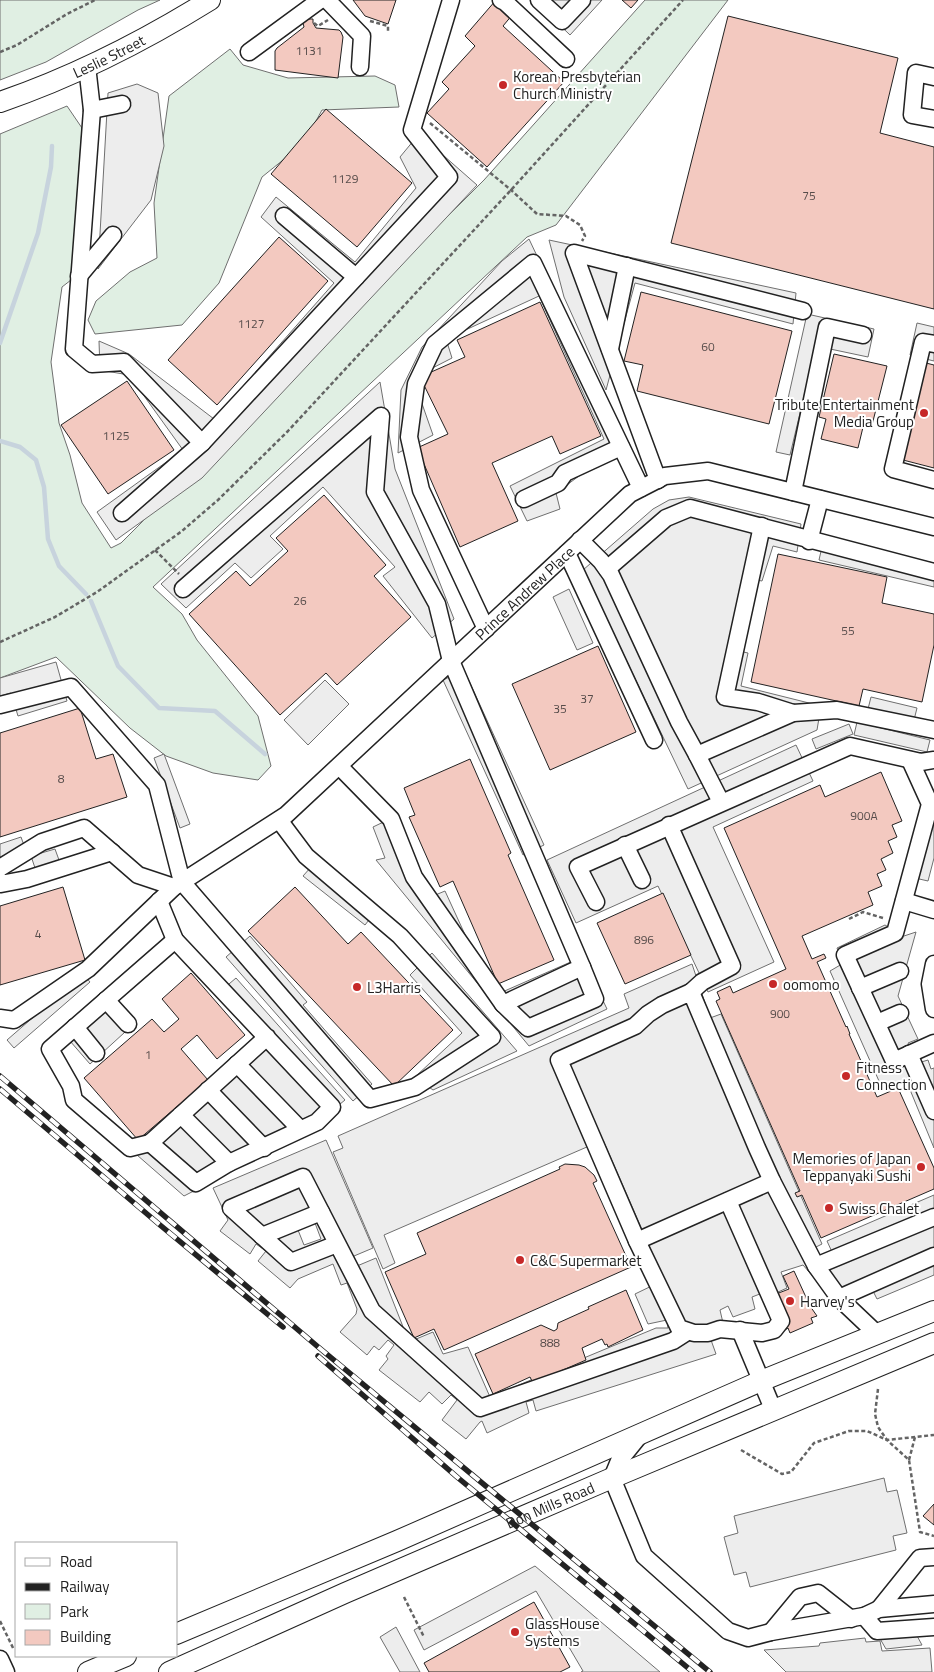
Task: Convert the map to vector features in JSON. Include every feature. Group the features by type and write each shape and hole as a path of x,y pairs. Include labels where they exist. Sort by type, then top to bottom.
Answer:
{"main road":[{"name":"Leslie Street","path":"0,102 45,86 87,66 169,25 210,0"},
{"name":"Don Mills Road","path":"178,1633 406,1537 762,1381 934,1311"},
{"name":"Don Mills Road","path":"169,1672 345,1593 612,1478 934,1343"},
{"path":"88,1672 124,1657"}],"street":[{"path":"249,52 320,0"},
{"path":"327,0 362,36 360,67"},
{"path":"122,513 202,442 449,177 412,130 451,0"},
{"path":"501,0 566,59"},
{"path":"539,0 562,21 582,0"},
{"path":"87,66 92,110 74,349 92,364 124,362 202,442"},
{"path":"934,78 916,74 912,115 934,119"},
{"path":"92,110 122,104"},
{"path":"284,216 356,277"},
{"path":"79,276 113,235"},
{"path":"574,253 803,311"},
{"path":"574,253 658,480"},
{"path":"486,629 421,490 409,437 416,384 436,344 533,263 642,488"},
{"path":"610,350 627,266"},
{"path":"793,492 826,327 863,335"},
{"path":"934,344 923,342 893,469 934,480"},
{"path":"185,587 382,416 375,492 437,604 451,661 596,999 528,1028 502,1004 414,877 390,819 339,766"},
{"path":"524,499 558,483 565,473 621,446"},
{"name":"Prince Andrew Place","path":"0,1018 14,1020 88,969 178,885 286,816 630,494 665,476 708,471 934,527"},
{"path":"808,541 820,499"},
{"path":"607,569 666,518 690,508 762,526 808,541 934,572"},
{"path":"762,526 725,697 758,702 793,713"},
{"path":"580,540 612,576 679,722 721,802"},
{"path":"567,553 654,740"},
{"path":"0,706 71,687 157,785 178,885 370,1099 415,1087 492,1036 400,936 306,856 279,820"},
{"path":"696,755 793,713 837,710 934,730"},
{"path":"596,902 578,867 850,746 921,762 934,760"},
{"path":"910,760 930,804 895,933 845,955 894,1061 934,1043"},
{"path":"669,825 732,966 702,982 691,992 662,1005 635,1026 559,1060 637,1241 679,1328 687,1332 708,1333 720,1329 762,1333 774,1330 781,1321 728,1200"},
{"path":"0,868 42,842 84,828 138,875 178,885"},
{"path":"625,845 642,880"},
{"path":"0,881 1,884 27,880 112,852"},
{"path":"150,1144 196,1183 229,1164 317,1122 332,1107 175,940 159,901"},
{"path":"904,901 934,910"},
{"path":"175,940 50,1049 71,1086 74,1100 130,1148 150,1144 266,1037"},
{"path":"934,964 930,984 934,1010"},
{"path":"502,1004 582,967"},
{"path":"860,988 900,970"},
{"path":"691,992 772,1181 816,1266 839,1298 877,1334"},
{"path":"106,1000 128,1024"},
{"path":"876,1023 900,1013"},
{"path":"75,1027 96,1053"},
{"path":"909,1054 934,1111"},
{"path":"236,1064 300,1129"},
{"path":"208,1090 264,1148"},
{"path":"181,1115 229,1164"},
{"path":"337,1244 291,1262 231,1208 303,1177 372,1311 480,1408 672,1341 687,1332"},
{"path":"637,1241 772,1181"},
{"path":"262,1236 320,1212"},
{"path":"816,1266 934,1217"},
{"path":"839,1298 934,1256"},
{"path":"740,1330 773,1409"},
{"path":"641,1433 619,1461 612,1478 644,1556 728,1632 748,1638 771,1632 857,1618 879,1609 934,1604"},
{"path":"879,1609 920,1558 934,1557"},
{"path":"771,1632 800,1597 818,1593 877,1631 934,1627"},
{"path":"0,1659 6,1672"}],"path":[{"path":"0,52 17,45 67,14 95,0"},
{"path":"0,642 22,633 97,592 156,550 209,508 276,443 511,190 683,0"},
{"path":"311,20 318,26 329,20 333,26"},
{"path":"417,113 511,190 537,214 566,216 580,225 585,236 574,253"},
{"path":"156,550 185,587"},
{"path":"849,919 863,912 879,915 897,926"},
{"path":"878,1389 875,1414 878,1427 887,1440 909,1460"},
{"path":"742,1450 782,1474 791,1472 814,1443 849,1431 867,1431 887,1440 934,1435"},
{"path":"915,1437 909,1460 920,1532 934,1536"},
{"path":"404,1598 424,1637"},
{"path":"0,1621 15,1653"}],"green space":[{"path":"0,0 160,0 138,10 46,62 0,80"},
{"path":"645,0 728,0 556,225 527,237 153,587 182,614 197,640 258,716 271,766 258,780 213,773 166,756 130,728 56,657 0,678 0,134 67,106 82,128 71,280 62,287 51,362 59,423 70,455 82,503 111,548 121,543 484,180"},
{"path":"230,49 243,65 288,78 375,76 395,85 399,107 322,110 304,143 262,177 219,283 182,325 95,334 88,320 96,301 130,272 157,258 154,203 169,96"}],"shaded area":[{"path":"543,0 602,0 570,35 539,5"},
{"path":"137,84 158,93 164,146 151,200 98,269 108,93"},
{"path":"419,134 477,185 202,478 116,540 97,512 183,450 129,375 100,370 99,341 129,354 214,419 334,283 261,217 276,197 355,262 416,188 400,157"},
{"path":"529,239 625,442 556,493 560,509 527,521 510,486 604,439 539,296 446,339 452,358 413,378 433,435 398,453 401,390 422,347 502,261"},
{"path":"549,240 796,293 793,324 635,283 606,390 564,297"},
{"path":"807,314 874,329 868,357 816,346 790,455 776,452"},
{"path":"917,323 934,327 934,361 910,355"},
{"path":"380,382 395,469 454,619 432,638 383,576 395,567 323,487 270,536 283,549 251,578 235,563 186,608 161,584"},
{"path":"689,497 801,524 797,552 773,546 762,581 757,580 739,651 748,653 741,686 821,706 817,730 688,789 583,570 653,509 669,500"},
{"path":"824,538 934,563 934,587 819,560"},
{"path":"569,589 593,643 577,650 553,597"},
{"path":"56,662 67,701 18,716 11,693 0,696 0,678"},
{"path":"464,670 544,845 523,855 443,680"},
{"path":"325,680 349,704 308,745 284,720"},
{"path":"871,697 917,708 914,720 868,709"},
{"path":"857,722 930,740 927,752 854,735"},
{"path":"849,724 853,734 816,749 812,739"},
{"path":"796,745 813,781 713,827 774,962 708,992 658,886 576,923 547,860"},
{"path":"164,754 190,824 180,828 154,758"},
{"path":"394,817 433,896 445,891 484,976 500,993 582,957 607,1009 529,1046 376,860 385,858 373,827"},
{"path":"934,818 934,858 928,881 915,878"},
{"path":"21,837 25,848 0,857 0,844"},
{"path":"55,849 59,860 35,868 31,856"},
{"path":"311,867 372,916 365,925 303,876"},
{"path":"885,925 904,936 916,932 898,996 918,1039 908,1043 918,1063 928,1060 931,1069 934,1068 934,1148 906,1080 883,1090 830,971 842,964 837,948"},
{"path":"250,936 307,1002 303,1005 372,1084 353,1101 226,957"},
{"path":"432,953 517,1051 433,1090 415,1077 462,1033 410,975"},
{"path":"692,964 710,1018 721,1014 822,1244 814,1248 817,1256 824,1257 832,1252 827,1241 934,1195 934,1275 877,1299 872,1289 836,1303 803,1265 781,1272 787,1288 767,1297 765,1292 752,1297 755,1309 733,1317 728,1306 720,1310 726,1336 711,1340 716,1354 536,1411 533,1400 526,1402 529,1413 487,1433 482,1421 466,1439 442,1420 457,1400 451,1395 442,1404 429,1392 420,1402 379,1370 388,1359 386,1356 394,1345 388,1340 379,1350 374,1346 367,1355 340,1332 356,1314 357,1309 347,1283 341,1285 333,1264 298,1279 290,1288 258,1261 266,1251 256,1244 250,1254 220,1231 228,1220 213,1188 326,1140 373,1248 354,1256 352,1259 357,1266 376,1258 409,1342 433,1332 443,1354 468,1347 490,1397 656,1328 668,1328 667,1320 648,1324 635,1294 664,1280 603,1140 384,1235 395,1263 383,1269 333,1152 343,1148 338,1136 629,1008 624,994","holes":["315,1223 321,1239 304,1245 298,1230"]},
{"path":"83,974 90,982 14,1048 7,1040"},
{"path":"236,978 345,1100 302,1135 184,1196 137,1155 258,1037 216,995"},
{"path":"115,999 136,1022 90,1064 70,1041"},
{"path":"884,1478 887,1492 897,1490 907,1533 893,1536 896,1550 750,1587 746,1572 734,1575 724,1537 738,1533 734,1516"},
{"path":"535,1566 660,1672 581,1672 583,1671 536,1591 424,1650 414,1630"},
{"path":"396,1627 420,1672 400,1672 380,1637"},
{"path":"916,1634 922,1645 886,1649 879,1637"},
{"path":"865,1638 866,1642 880,1641 882,1651 930,1648 932,1672 786,1672 764,1650 819,1646 820,1643"}],"building":[{"path":"353,0 396,0 388,24 365,16"},
{"name":"Korean Presbyterian Church Ministry","path":"496,0 513,14 503,26 564,82 487,167 427,113 449,89 442,82 475,46 465,36"},
{"path":"622,0 638,0 631,8"},
{"path":"728,16 898,58 880,133 934,147 934,309 671,243"},
{"path":"307,19 313,19 316,28 339,30 341,32 343,37 338,78 275,70 275,51 304,27 303,23"},
{"path":"326,109 412,183 357,247 271,174"},
{"path":"279,237 328,281 217,405 168,360"},
{"path":"641,292 792,331 769,424 637,391 643,365 624,361"},
{"path":"540,302 601,436 560,454 552,436 492,463 518,521 460,547 417,448 448,434 420,377 465,357 457,340"},
{"path":"834,354 887,366 872,425 864,423 858,448 821,439 826,419 819,417"},
{"name":"Tribute Entertainment Media Group","path":"926,363 934,365 934,468 903,460"},
{"path":"127,381 174,450 108,494 61,425"},
{"path":"324,495 386,565 374,576 411,617 337,685 326,673 280,715 189,614 236,571 250,586 288,551 276,538"},
{"path":"778,554 887,577 882,603 934,614 934,645 922,702 863,689 859,706 751,682"},
{"path":"598,646 636,732 550,770 512,684"},
{"path":"80,708 96,759 113,754 127,797 0,837 0,733"},
{"path":"470,759 511,853 508,855 554,960 498,984 453,881 440,887 409,817 415,815 404,788"},
{"path":"881,772 902,821 892,825 897,837 888,841 893,853 881,859 886,870 877,874 882,886 868,892 873,905 802,936 812,959 824,954 826,958 817,962 877,1097 898,1088 934,1168 934,1189 821,1238 802,1195 797,1197 795,1193 800,1191 716,1001 720,999 717,992 730,986 733,993 786,969 724,828 820,785 825,797"},
{"path":"63,887 85,960 0,985 0,906"},
{"name":"L3Harris","path":"295,887 348,944 361,932 453,1030 394,1086 248,931"},
{"path":"663,893 691,955 625,984 597,923"},
{"path":"191,973 245,1035 217,1059 197,1035 181,1049 208,1080 138,1140 84,1078 152,1019 164,1032 179,1019 162,999"},
{"name":"C&C Supermarket","path":"565,1164 585,1167 594,1175 597,1181 593,1183 631,1267 444,1350 434,1329 414,1338 385,1272 426,1254 417,1233 560,1169 559,1167"},
{"name":"Harvey's","path":"794,1271 810,1306 817,1316 811,1318 813,1323 790,1333 788,1328 785,1330 771,1296 789,1289 783,1276"},
{"path":"626,1290 643,1330 608,1347 602,1339 582,1348 586,1360 533,1383 530,1377 493,1394 475,1354 541,1325 554,1331 557,1329 558,1323"},
{"path":"934,1504 934,1525 923,1516"},
{"name":"GlassHouse Systems","path":"534,1602 570,1667 560,1672 429,1672 424,1663"}],"waterway":[{"path":"0,343 38,233 51,167 52,146"},
{"path":"0,441 20,447 36,460 44,487 48,539 59,566 86,594"},
{"path":"91,601 118,666 159,708 215,711 265,754"}],"railway":[{"path":"0,1076 317,1346 710,1672"},
{"path":"0,1089 283,1327"},
{"path":"318,1356 457,1477 693,1672"}],"place":[{"name":"Korean Presbyterian Church Ministry","path":"503,85"},
{"name":"Tribute Entertainment Media Group","path":"924,413"},
{"name":"oomomo","path":"773,984"},
{"name":"L3Harris","path":"357,987"},
{"name":"Fitness Connection","path":"846,1076"},
{"name":"Memories of Japan Teppanyaki Sushi","path":"921,1167"},
{"name":"Swiss Chalet","path":"829,1208"},
{"name":"C&C Supermarket","path":"520,1260"},
{"name":"Harvey's","path":"790,1301"},
{"name":"GlassHouse Systems","path":"515,1632"}]}
